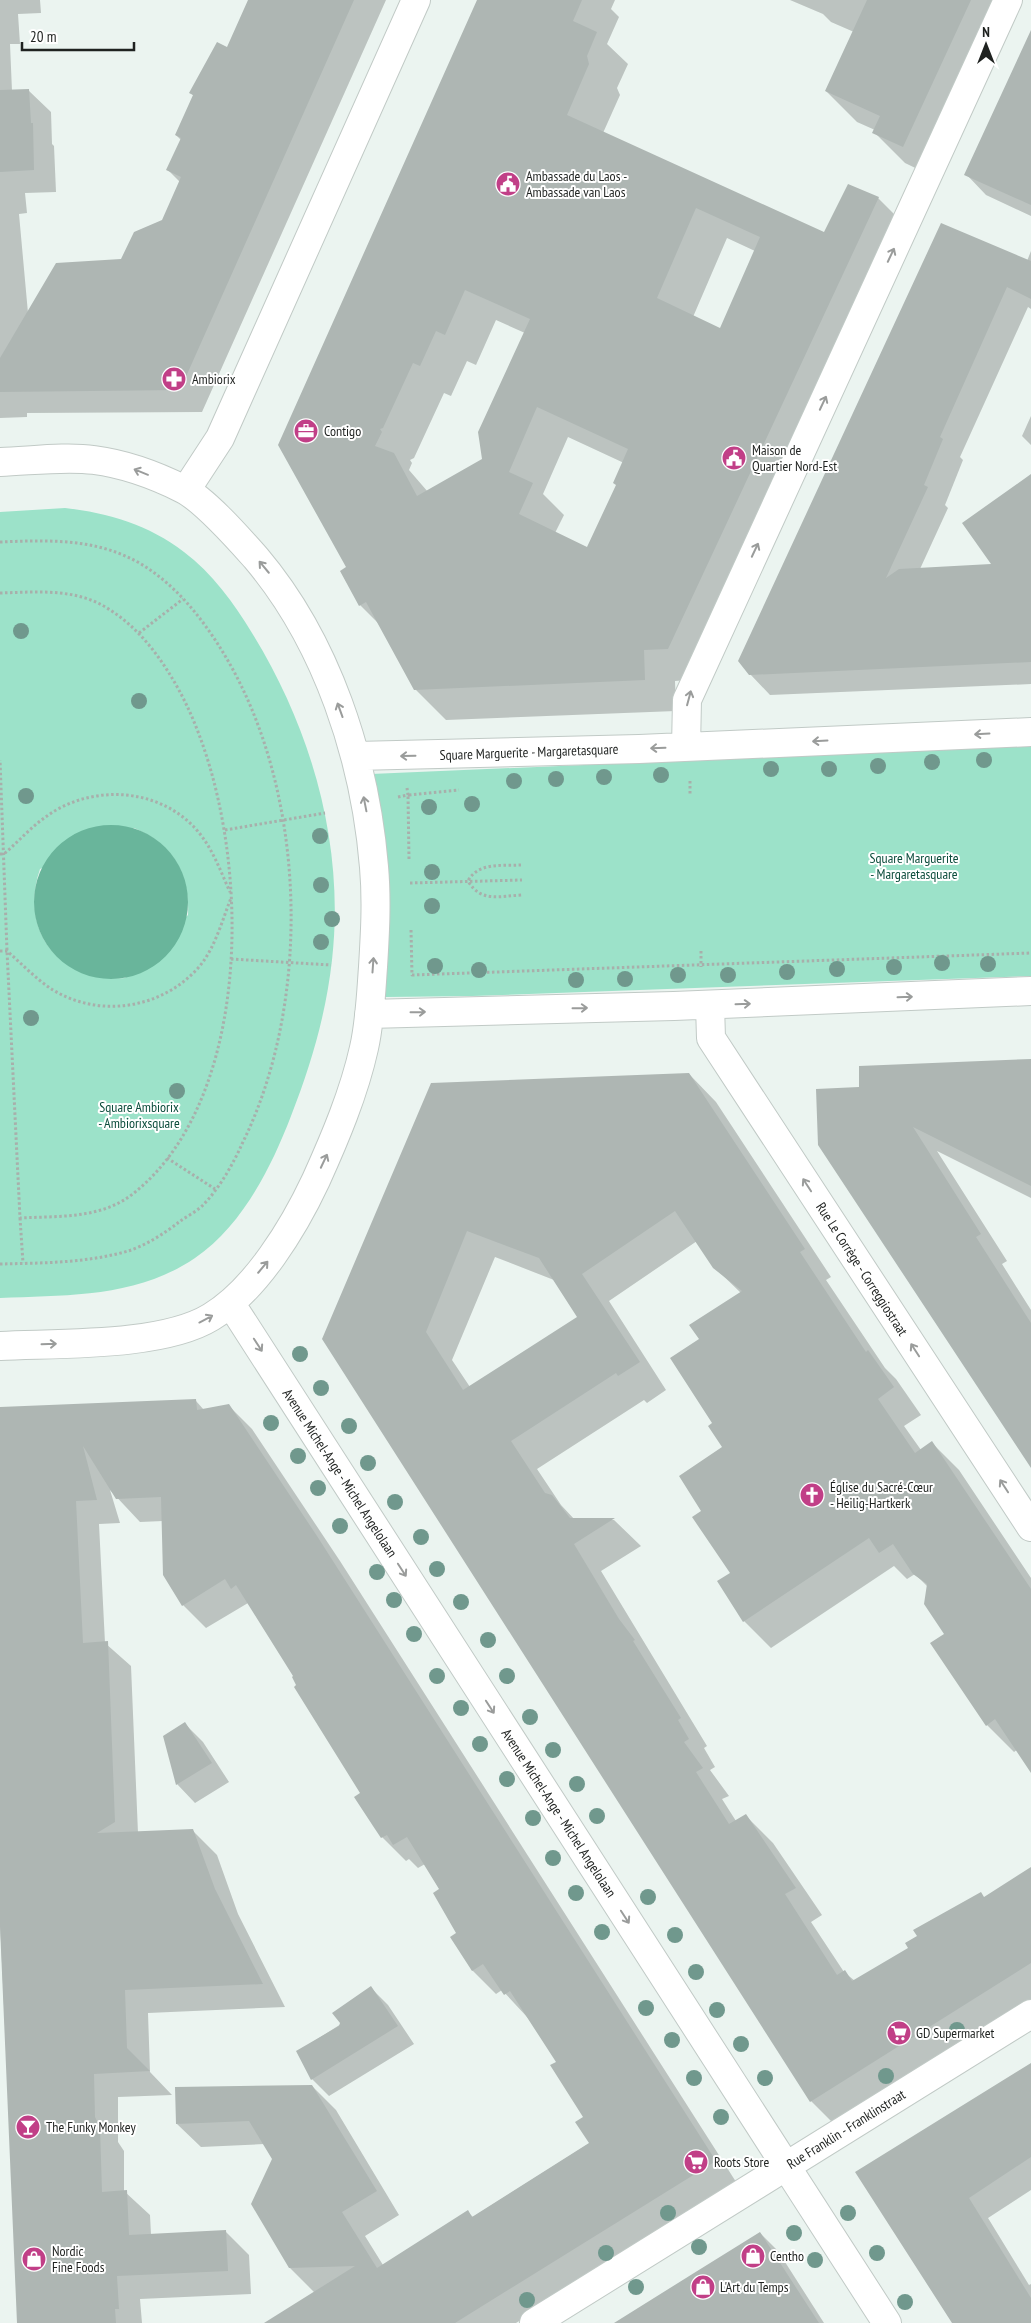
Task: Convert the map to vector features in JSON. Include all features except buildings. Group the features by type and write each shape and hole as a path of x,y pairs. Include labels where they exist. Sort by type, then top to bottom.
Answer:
{"street":[{"path":"186,490 220,438 416,0"},
{"path":"686,747 687,700 1008,0"},
{"path":"0,462 91,460 128,466 186,490 235,534 276,582 309,638 334,696 356,756 371,834 375,869 376,916 369,1014 364,1048 330,1150 304,1206 268,1261 231,1304 208,1319 180,1332 96,1342 0,1346"},
{"name":"Square Marguerite - Margaretasquare","path":"356,756 686,747 1031,732"},
{"path":"369,1014 710,1005 1031,992"},
{"name":"Rue Le Corrège - Correggiostraat","path":"710,1005 711,1038 1031,1527"},
{"name":"Avenue Michel-Ange - Michel Angelolaan","path":"231,1304 787,2166 886,2323"},
{"name":"Rue Franklin - Franklinstraat","path":"534,2323 1031,2014"}],"path":[{"path":"0,542 50,540 98,545 141,564 183,599 210,630 236,674 258,723 274,777 282,821 290,894 289,964 284,1011 273,1066 256,1118 233,1164 205,1204 170,1229 130,1251 82,1260 0,1264"},
{"path":"0,593 48,591 78,595 107,607 139,633 161,660 184,697 203,741 218,790 225,830 232,896 231,958 227,1003 216,1053 201,1098 182,1138 159,1170 133,1194 105,1209 76,1216 20,1218"},
{"path":"139,633 183,599"},
{"path":"0,760 2,854 23,1263"},
{"path":"690,777 690,795"},
{"path":"0,951 7,951 53,990 77,1002 104,1007 130,1006 157,998 180,984 199,966 214,943 232,896 210,850 193,826 173,811 148,799 122,794 95,795 69,803 46,816 2,854"},
{"path":"225,830 325,813"},
{"path":"468,881 472,874 480,868 521,865"},
{"path":"410,883 522,880"},
{"path":"468,881 473,890 481,895 522,895"},
{"path":"701,951 701,967"},
{"path":"412,973 412,976 701,967 1031,953"},
{"path":"231,958 331,966"},
{"path":"167,1158 215,1189"}],"green space":[{"name":"Square Ambiorix - Ambiorixsquare","path":"65,508 113,517 157,534 184,552 204,569 222,589 245,622 273,670 292,709 307,749 319,790 328,832 333,874 335,917 332,960 322,1020 305,1078 291,1116 274,1156 253,1194 227,1230 195,1258 149,1281 101,1292 76,1295 0,1298 0,512","holes":["134,828 148,835 169,852 176,862 186,886 188,915 125,978 102,977 81,971 64,962 50,948 40,932 35,913 35,892 40,869"]},
{"name":"Square Marguerite - Margaretasquare","path":"1031,746 1031,976 472,996 381,996 371,774"}],"shaded area":[{"path":"111,825 126,826 141,831 166,847 182,872 187,887 187,917 182,932 166,957 141,973 126,978 111,979 96,978 81,973 56,957 40,932 35,917 34,902 35,887 40,872 56,847 81,831 96,826"}],"place":[{"name":"Ambassade du Laos - Ambassade van Laos","path":"508,184"},
{"name":"Ambiorix","path":"174,379"},
{"name":"Contigo","path":"306,431"},
{"name":"Maison de Quartier Nord-Est","path":"734,458"},
{"name":"Église du Sacré-Cœur - Heilig-Hartkerk","path":"812,1495"},
{"name":"GD Supermarket","path":"899,2033"},
{"name":"The Funky Monkey","path":"28,2127"},
{"name":"Roots Store","path":"696,2162"},
{"name":"Centho","path":"753,2256"},
{"name":"Nordic Fine Foods","path":"34,2259"},
{"name":"L'Art du Temps","path":"703,2287"}]}
